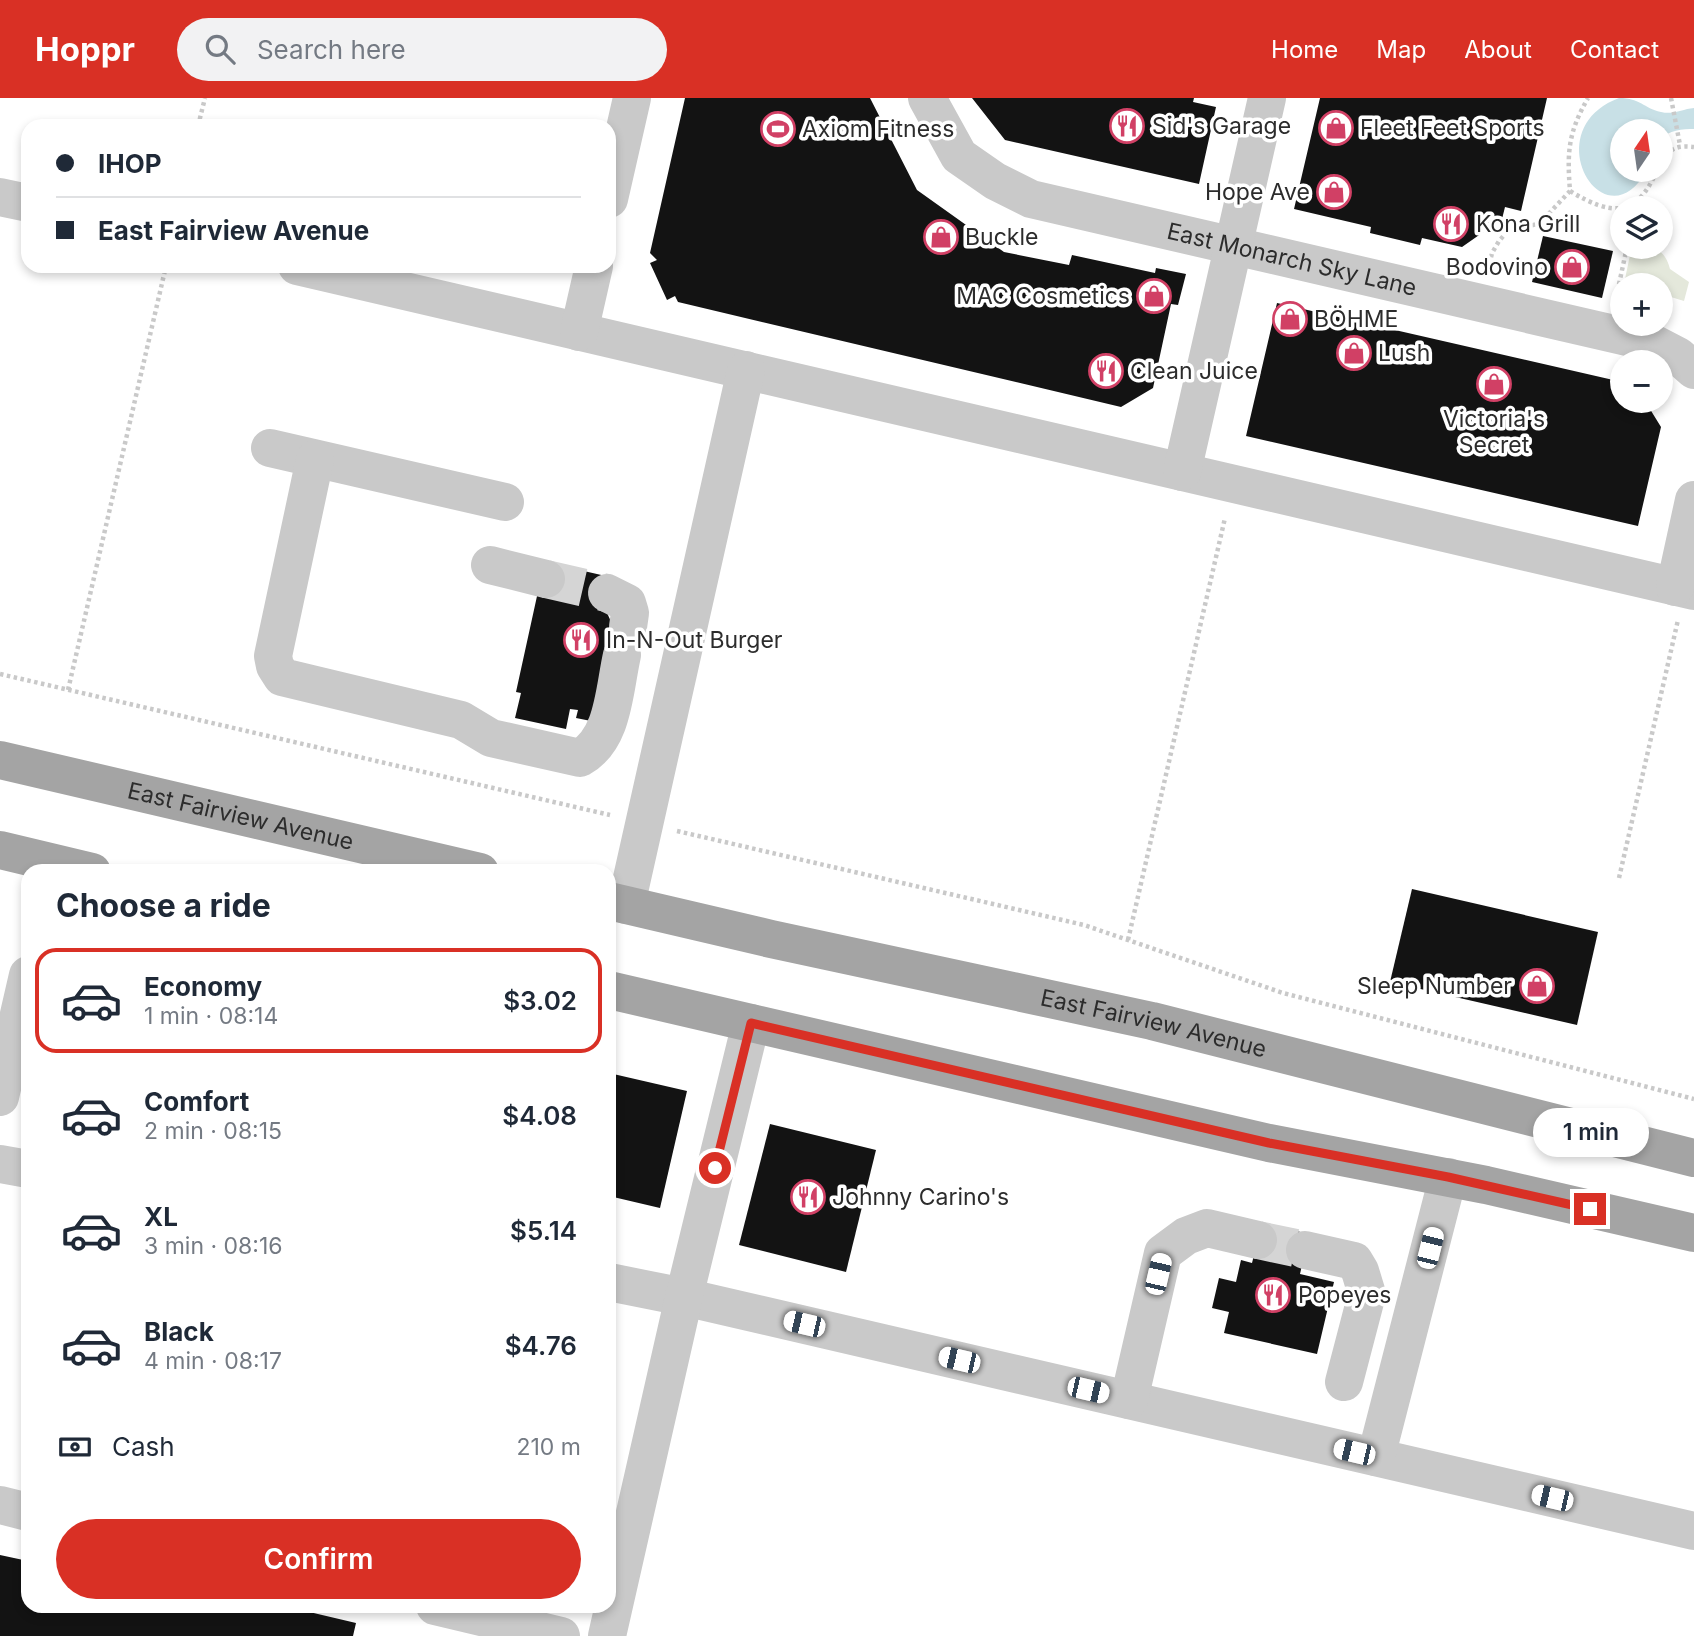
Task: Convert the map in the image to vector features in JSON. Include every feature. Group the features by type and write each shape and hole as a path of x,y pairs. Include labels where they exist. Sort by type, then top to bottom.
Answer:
{"main road":[{"name":"East Fairview Avenue","path":"0,760 446,864"},
{"path":"0,850 43,864"},
{"name":"East Fairview Avenue","path":"617,903 1152,1021 1694,1158"},
{"path":"616,992 1269,1143 1448,1177 1694,1233"}],"street":[{"path":"616,168 632,98"},
{"name":"East Monarch Sky Lane","path":"926,98 959,156 995,181 1031,200 1653,343 1678,356 1694,370"},
{"path":"1182,472 1267,98"},
{"path":"0,197 21,202"},
{"path":"327,273 1686,589 1694,499"},
{"path":"579,332 592,273"},
{"path":"617,903 644,823 746,370"},
{"path":"270,448 505,502"},
{"path":"315,459 273,656 275,666 282,677 461,720 491,738 580,758 592,752 606,728 630,613 627,603 607,593"},
{"path":"490,565 546,579"},
{"path":"0,1097 21,1006"},
{"path":"616,1596 684,1297 751,1023"},
{"path":"0,1164 21,1168"},
{"path":"1376,1457 1448,1177"},
{"path":"1129,1400 1163,1253 1186,1236 1207,1228 1258,1240"},
{"path":"1305,1250 1354,1261 1367,1294 1344,1382"},
{"path":"616,1283 1694,1531"},
{"path":"0,1506 21,1510"},
{"path":"464,1613 561,1636"},
{"path":"607,1636 612,1613"}],"path":[{"path":"200,119 205,98"},
{"path":"1485,282 1492,253 1506,233 1540,223 1570,191 1567,155 1579,114 1588,98"},
{"path":"1671,98 1681,145"},
{"path":"1673,148 1681,145 1694,148"},
{"path":"1570,191 1590,203 1610,208"},
{"path":"68,690 164,273"},
{"path":"1128,940 1233,484"},
{"path":"1619,878 1686,589"},
{"path":"0,674 1084,925 1283,993 1694,1099"}],"shaded area":[{"path":"1629,259 1666,259 1670,269 1689,282 1684,301 1673,298 1673,273 1626,273"}],"water":[{"path":"1619,98 1666,113 1694,108 1694,129 1673,132 1673,119 1610,119 1610,182 1637,182 1630,190 1613,196 1597,189 1585,175 1579,155 1582,134 1594,113"}],"building":[{"path":"685,98 870,98 917,190 1004,252 1069,265 1072,255 1155,273 1156,268 1186,274 1178,305 1171,304 1153,388 1121,407 678,302 675,296 667,300 650,263 657,260 650,253"},
{"path":"972,98 1194,98 1193,102 1216,107 1199,184 1005,140"},
{"path":"1320,98 1547,98 1521,211 1505,207 1502,219 1462,247 1422,238 1420,245 1370,233 1371,227 1294,209"},
{"name":"Bodovino","path":"1543,236 1610,250 1611,259 1602,298 1532,282"},
{"path":"1277,303 1610,379 1610,413 1652,413 1661,427 1638,526 1246,436"},
{"name":"In-N-Out Burger","path":"549,563 610,577 604,606 612,624 637,629 591,721 576,718 578,710 570,709 566,729 515,718 521,693 516,692 539,587"},
{"path":"1412,889 1598,932 1577,1025 1390,982"},
{"path":"616,1075 687,1091 660,1208 616,1198"},
{"name":"Johnny Carino's","path":"770,1124 876,1150 846,1272 739,1245"},
{"name":"Popeyes","path":"1262,1223 1309,1234 1300,1274 1334,1282 1317,1354 1224,1333 1229,1312 1212,1308 1219,1278 1236,1282 1241,1260 1252,1263"},
{"path":"0,1555 21,1560 21,1613 314,1613 356,1623 353,1636 0,1636"}],"tunnel":[{"path":"546,579 607,593"},
{"path":"1258,1240 1305,1250"}],"place":[{"name":"Sid's Garage","path":"1127,126"},
{"name":"Fleet Feet Sports","path":"1336,128"},
{"name":"Axiom Fitness","path":"778,129"},
{"name":"Hope Ave","path":"1334,192"},
{"name":"Kona Grill","path":"1451,224"},
{"name":"Buckle","path":"941,237"},
{"name":"Bodovino","path":"1572,267"},
{"name":"MAC Cosmetics","path":"1154,296"},
{"name":"BÖHME","path":"1290,319"},
{"name":"Lush","path":"1354,353"},
{"name":"Clean Juice","path":"1106,371"},
{"name":"Victoria's Secret","path":"1494,384"},
{"name":"In-N-Out Burger","path":"581,640"},
{"name":"Sleep Number","path":"1537,986"},
{"name":"Johnny Carino's","path":"808,1197"},
{"name":"Popeyes","path":"1273,1295"}],"route":[{"path":"715,1168 751,1023 1269,1143 1448,1177 1590,1209"}]}
